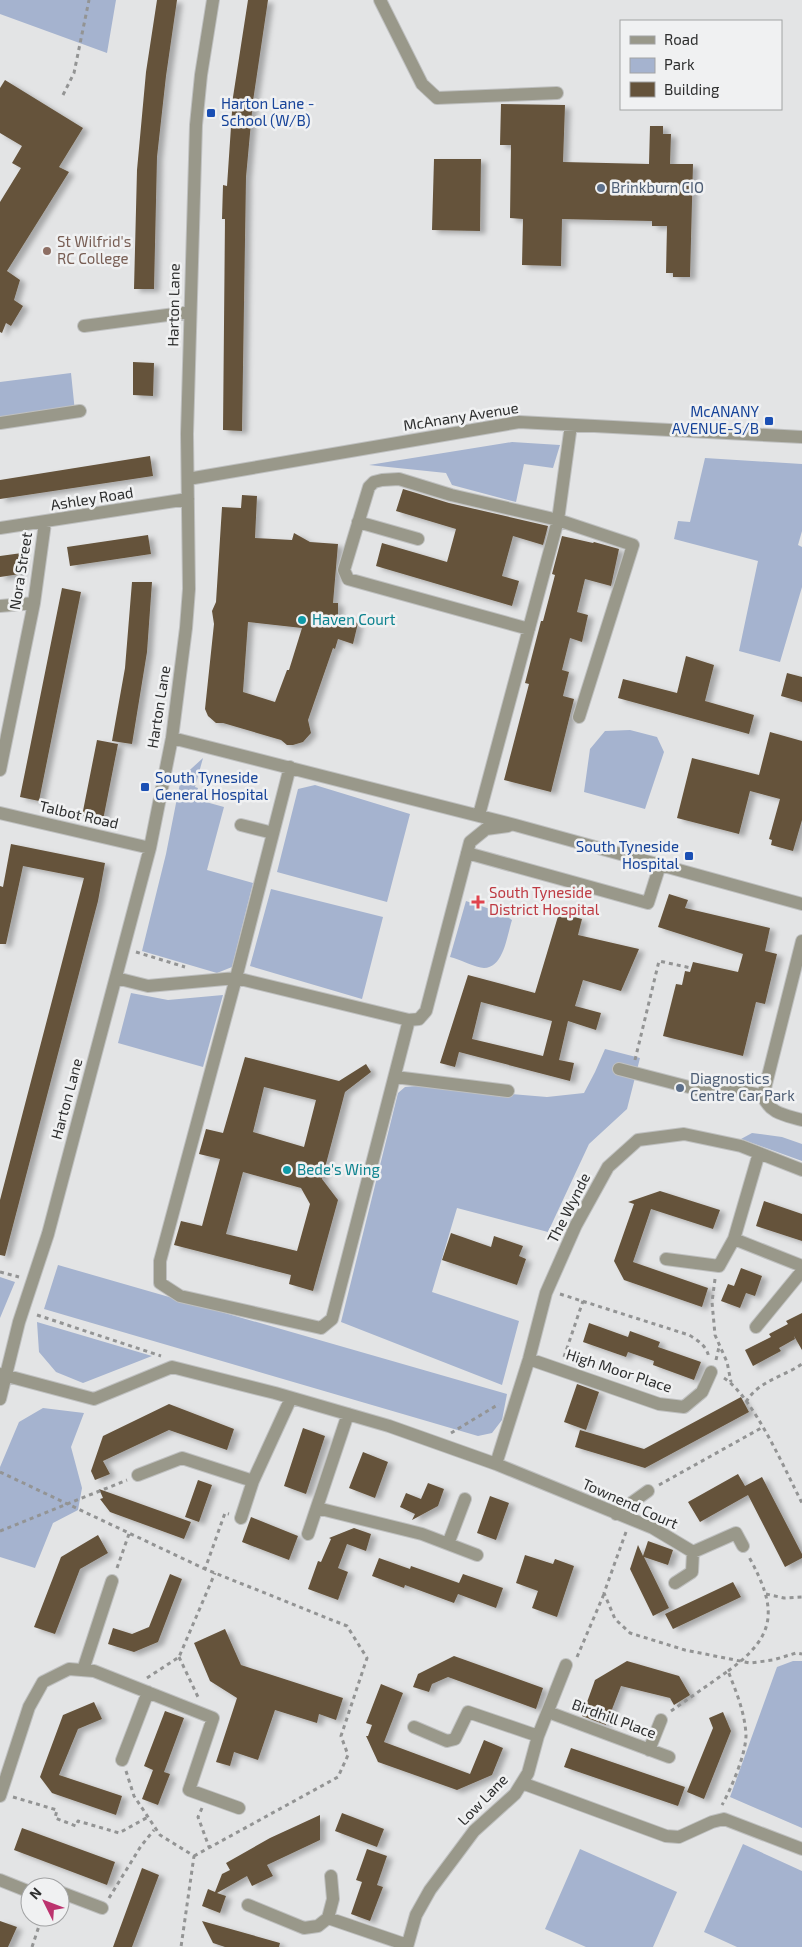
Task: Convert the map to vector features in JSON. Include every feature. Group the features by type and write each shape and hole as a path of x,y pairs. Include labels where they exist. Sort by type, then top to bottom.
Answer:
{"street":[{"name":"Harton Lane","path":"0,1399 2,1375 50,1225 124,948 150,848 172,738 189,588 186,434 196,125 201,75 213,0"},
{"path":"380,0 422,84 438,98 557,94"},
{"path":"84,326 190,312"},
{"path":"0,424 80,411"},
{"name":"McAnany Avenue","path":"188,480 519,422 802,437"},
{"path":"479,816 558,520 571,425"},
{"path":"529,629 348,579 344,570 369,487 374,482 399,479 451,495 558,520 633,545 579,716"},
{"name":"Ashley Road","path":"0,528 45,523 188,499"},
{"path":"358,522 418,540"},
{"name":"Nora Street","path":"0,770 3,735 34,603 45,523"},
{"path":"0,606 34,603"},
{"path":"172,738 515,825 802,904"},
{"path":"290,767 160,1261 160,1282 180,1296 321,1328 332,1319 409,1020"},
{"name":"Talbot Road","path":"0,813 150,848"},
{"path":"241,825 273,833"},
{"path":"116,978 148,986 236,978 409,1020 419,1019 426,1011 470,842 486,829 515,825"},
{"path":"467,853 648,903 660,865"},
{"path":"802,941 763,1096 767,1105 774,1112 802,1120"},
{"path":"620,1069 712,1093 724,1086 763,1096"},
{"path":"395,1077 508,1091"},
{"name":"The Wynde","path":"496,1464 529,1359 547,1290 576,1225 608,1167 638,1140 684,1134 741,1146 802,1170"},
{"path":"666,1259 719,1266 734,1239 758,1153"},
{"path":"734,1239 802,1266"},
{"path":"756,1327 802,1271"},
{"name":"High Moor Place","path":"529,1359 659,1404 684,1407 702,1392 711,1372"},
{"path":"2,1375 94,1399 172,1367"},
{"name":"Townend Court","path":"172,1367 348,1414 436,1442 496,1464 653,1528 693,1552"},
{"path":"241,1518 253,1481 291,1398"},
{"path":"308,1534 348,1414"},
{"path":"138,1475 182,1458 253,1481"},
{"path":"616,1514 648,1491"},
{"path":"448,1544 465,1499"},
{"path":"317,1508 422,1534 477,1555"},
{"path":"675,1583 692,1572 693,1552 736,1533 743,1546"},
{"path":"83,1670 112,1581"},
{"name":"Low Lane","path":"407,1946 416,1916 430,1890 474,1831 515,1794 528,1773 538,1736 566,1665"},
{"path":"0,1795 29,1707 43,1682 69,1669 94,1671 213,1718 189,1790 239,1808"},
{"path":"122,1760 148,1692"},
{"path":"414,1727 447,1741 455,1739 468,1712 538,1736"},
{"name":"Birdhill Place","path":"548,1712 670,1757"},
{"path":"649,1750 660,1720"},
{"path":"522,1783 666,1836 680,1837 712,1822 724,1819 802,1849"},
{"path":"248,1905 304,1928 318,1926 328,1918 333,1899 331,1876"},
{"path":"0,1880 20,1888"},
{"path":"70,1896 102,1908"},
{"path":"328,1918 407,1946"}],"path":[{"path":"63,95 74,73 89,0"},
{"path":"124,948 187,968"},
{"path":"632,1073 659,961 691,968"},
{"path":"719,1266 715,1274 712,1302 715,1335 726,1362 731,1383"},
{"path":"0,1272 33,1281"},
{"path":"547,1290 689,1335 700,1341 708,1352 711,1372 718,1374 731,1383 763,1427 802,1503"},
{"path":"560,1369 583,1301"},
{"path":"35,1314 162,1357 172,1367"},
{"path":"746,1402 751,1392 802,1364"},
{"path":"436,1442 519,1392"},
{"path":"648,1491 763,1427"},
{"path":"0,1472 204,1569 347,1626 367,1658 341,1736 348,1755 338,1777 194,1856"},
{"path":"0,1531 138,1475"},
{"path":"204,1569 225,1513 241,1518"},
{"path":"566,1665 576,1659 604,1593 630,1519"},
{"path":"112,1581 129,1534"},
{"path":"728,1671 741,1662 757,1646 768,1622 766,1594 743,1546"},
{"path":"134,1687 179,1656 215,1573"},
{"path":"604,1593 615,1619 630,1633 685,1650 750,1663 773,1660 796,1653 802,1654"},
{"path":"766,1594 784,1598 802,1597"},
{"path":"179,1656 207,1715"},
{"path":"122,1760 134,1796 160,1835 194,1856"},
{"path":"0,1795 57,1810 55,1818 76,1826 78,1821 120,1833 148,1817"},
{"path":"207,1796 198,1817 209,1847"},
{"path":"102,1908 141,1846 154,1830"},
{"path":"181,1947 194,1856"},
{"path":"32,1947 39,1927"}],"green space":[{"path":"0,0 116,0 107,53 0,14"},
{"path":"71,373 75,412 0,423 0,382"},
{"path":"512,442 560,445 553,468 524,464 516,502 452,485 446,473 369,465"},
{"path":"705,458 802,464 802,531 798,545 802,547 802,587 780,662 739,651 758,561 674,539 678,521 690,522"},
{"path":"630,730 657,737 664,752 645,809 584,792 590,749 605,731"},
{"path":"203,758 195,787 198,788 195,799 224,807 207,870 253,883 232,967 217,973 142,951 166,854 181,778"},
{"path":"315,785 410,814 387,902 277,872 298,789"},
{"path":"271,889 383,917 362,999 250,966"},
{"path":"466,901 502,913 512,920 504,950 496,963 491,967 481,968 450,957"},
{"path":"131,993 168,1000 223,995 203,1067 118,1043"},
{"path":"605,1049 640,1058 627,1109 589,1144 548,1232 457,1208 432,1292 519,1321 502,1385 341,1322 398,1093 405,1087 416,1086 547,1097 584,1093"},
{"path":"752,1133 782,1137 802,1144 802,1161 741,1139"},
{"path":"58,1265 507,1394 502,1420 492,1433 478,1436 44,1309"},
{"path":"0,1277 15,1282 0,1318"},
{"path":"37,1322 152,1356 83,1383 56,1372 39,1352"},
{"path":"43,1408 84,1413 71,1447 82,1488 78,1510 53,1523 35,1568 0,1557 0,1467 19,1422"},
{"path":"793,1661 802,1661 802,1828 730,1797 777,1667"},
{"path":"743,1844 802,1871 802,1947 737,1947 704,1932"},
{"path":"580,1849 677,1892 653,1947 586,1947 545,1929"}],"building":[{"path":"157,0 177,0 157,157 154,289 134,289 137,170 146,72"},
{"path":"248,0 268,0 253,101 246,177 242,431 223,430 225,219 222,219 223,185 227,186 233,97"},
{"path":"5,80 83,128 59,167 69,172 7,271 20,280 14,300 23,306 11,326 6,323 2,333 0,332 0,202 21,168 12,163 22,146 0,133 0,88"},
{"name":"Brinkburn CIO","path":"501,104 565,105 563,162 649,164 650,126 663,126 663,134 671,134 670,164 693,164 690,277 673,277 673,273 666,273 667,226 652,226 652,221 562,219 561,266 522,265 523,219 510,218 511,145 500,145"},
{"path":"434,159 481,159 480,231 432,230"},
{"path":"133,362 154,363 153,396 133,395"},
{"path":"150,456 153,476 0,499 0,480"},
{"path":"403,489 449,503 548,526 543,545 513,536 502,576 519,581 512,606 376,566 382,543 447,562 456,529 396,511"},
{"name":"Haven Court","path":"242,495 257,496 255,538 292,540 294,533 310,542 338,544 333,603 338,603 338,619 358,623 353,644 338,639 335,649 333,648 308,720 311,733 303,742 293,745 287,745 281,740 223,723 216,723 208,716 205,709 214,624 212,611 216,602 222,507 241,508","holes":["248,622 302,628 289,670 287,670 275,702 243,692"]},
{"path":"148,535 151,554 70,566 67,547"},
{"path":"562,536 619,549 611,586 585,579 577,612 588,615 582,642 570,638 562,670 569,672 563,696 574,699 551,792 504,780 529,684 525,683 555,575 552,574"},
{"path":"22,553 20,574 0,577 0,556"},
{"path":"132,582 152,582 147,652 132,744 112,741 125,668"},
{"path":"62,588 81,592 39,801 20,797"},
{"path":"686,656 714,665 705,701 754,715 749,734 618,698 623,679 677,693"},
{"path":"787,673 802,677 802,702 781,696"},
{"path":"770,732 802,741 802,820 793,851 771,845 772,840 769,839 780,799 750,791 739,834 677,818 692,758 759,775"},
{"path":"97,740 118,744 103,820 82,816"},
{"path":"11,844 105,863 98,901 5,1256 0,1255 0,1200 84,878 23,866 6,944 0,944 0,886 3,887"},
{"path":"669,894 688,900 685,908 770,928 765,951 777,954 765,1004 756,1002 743,1056 663,1036 676,984 682,985 685,971 690,972 693,962 738,972 743,954 658,927"},
{"path":"559,913 582,919 578,935 639,949 621,991 583,980 575,1006 601,1013 596,1030 568,1021 559,1060 574,1063 570,1081 459,1052 455,1067 440,1063 468,975 535,993","holes":["481,1002 552,1021 543,1056 472,1039"]},
{"name":"Bede's Wing","path":"245,1057 339,1081 366,1064 371,1072 345,1092 322,1179 338,1200 313,1291 289,1284 291,1275 174,1245 181,1221 202,1226 220,1159 199,1154 206,1129 223,1133","holes":["264,1087 316,1100 304,1147 253,1132","243,1172 301,1188 310,1204 297,1251 226,1234"]},
{"path":"660,1191 720,1210 713,1229 651,1209 633,1262 708,1288 702,1307 624,1280 614,1261 634,1204 628,1202"},
{"path":"764,1201 802,1214 802,1241 756,1226"},
{"path":"451,1233 491,1247 494,1236 523,1246 519,1256 526,1259 517,1285 442,1260"},
{"path":"741,1268 762,1276 755,1296 746,1293 740,1308 721,1301 728,1284 734,1286"},
{"path":"802,1313 802,1350 794,1336 795,1339 779,1348 781,1351 753,1366 745,1350 771,1337 769,1334 788,1324 786,1321"},
{"path":"589,1323 628,1337 630,1331 660,1342 658,1347 701,1362 694,1380 653,1365 654,1361 628,1352 626,1357 583,1342"},
{"path":"577,1384 599,1392 586,1430 564,1422"},
{"path":"741,1397 749,1412 645,1468 575,1447 580,1430 644,1449"},
{"path":"169,1404 234,1429 227,1450 169,1430 103,1461 110,1474 95,1480 91,1471 103,1436"},
{"path":"303,1428 325,1436 306,1494 284,1486"},
{"path":"363,1452 388,1462 375,1498 349,1488"},
{"path":"738,1474 745,1486 762,1477 802,1554 802,1558 785,1567 748,1495 700,1522 688,1502"},
{"path":"198,1480 212,1485 199,1522 185,1517"},
{"path":"428,1483 444,1489 438,1506 412,1520 415,1514 400,1507 406,1493 421,1499"},
{"path":"99,1489 191,1522 184,1539 110,1512 100,1499 103,1498"},
{"path":"490,1496 509,1503 496,1540 477,1533"},
{"path":"251,1517 298,1536 289,1560 242,1542"},
{"path":"354,1528 371,1534 366,1551 347,1544 338,1568 348,1572 338,1600 308,1589 318,1561 321,1562 331,1539 329,1538"},
{"path":"98,1535 108,1553 80,1569 55,1634 34,1627 61,1557"},
{"path":"648,1541 673,1550 668,1565 644,1557 669,1608 653,1616 630,1569 638,1545 643,1556"},
{"path":"525,1555 553,1564 555,1559 574,1566 557,1617 532,1608 538,1591 516,1583"},
{"path":"379,1558 410,1569 411,1566 459,1583 463,1574 503,1588 496,1608 458,1594 454,1603 405,1585 404,1588 372,1576"},
{"path":"170,1574 182,1579 158,1642 134,1652 108,1644 113,1628 132,1634 149,1627"},
{"path":"733,1582 741,1597 673,1629 665,1614"},
{"path":"225,1629 241,1665 343,1698 336,1720 319,1714 317,1723 275,1710 258,1760 234,1752 230,1766 216,1762 237,1698 210,1681 194,1643"},
{"path":"454,1656 543,1688 536,1709 448,1677 432,1684 429,1692 413,1687 418,1674"},
{"path":"627,1661 679,1676 690,1695 674,1705 670,1698 621,1686 606,1725 582,1716 595,1680"},
{"path":"381,1684 403,1693 384,1742 470,1774 484,1740 503,1748 492,1775 457,1790 378,1762 366,1736 368,1736 372,1725 366,1723"},
{"path":"94,1702 102,1719 78,1729 59,1775 122,1796 116,1815 52,1793 40,1777 63,1715"},
{"path":"165,1711 184,1718 164,1772 170,1774 158,1805 142,1799 153,1770 144,1766"},
{"path":"723,1712 731,1731 704,1799 687,1792 713,1728 709,1718"},
{"path":"571,1748 685,1787 678,1806 564,1767"},
{"path":"342,1813 384,1829 377,1847 335,1831"},
{"path":"320,1815 320,1840 267,1865 273,1876 252,1886 247,1876 217,1893 226,1896 220,1913 202,1906 208,1889 215,1892 222,1874 230,1870 226,1863 270,1838"},
{"path":"22,1828 115,1862 107,1885 14,1850"},
{"path":"367,1849 387,1856 377,1885 383,1887 370,1921 351,1914 362,1882 356,1880"},
{"path":"142,1868 159,1875 132,1947 113,1947"},
{"path":"0,1921 17,1927 8,1947 0,1947"},
{"path":"202,1921 280,1943 279,1947 225,1947 213,1943"}],"place":[{"name":"Harton Lane - School (W/B)","path":"211,113"},
{"name":"Brinkburn CIO","path":"601,188"},
{"name":"St Wilfrid's RC College","path":"47,251"},
{"name":"McANANY AVENUE-S/B","path":"769,421"},
{"name":"Haven Court","path":"302,620"},
{"name":"South Tyneside General Hospital","path":"145,787"},
{"name":"South Tyneside Hospital","path":"689,856"},
{"name":"South Tyneside District Hospital","path":"478,902"},
{"name":"Diagnostics Centre Car Park","path":"680,1088"},
{"name":"Bede's Wing","path":"287,1170"}]}
